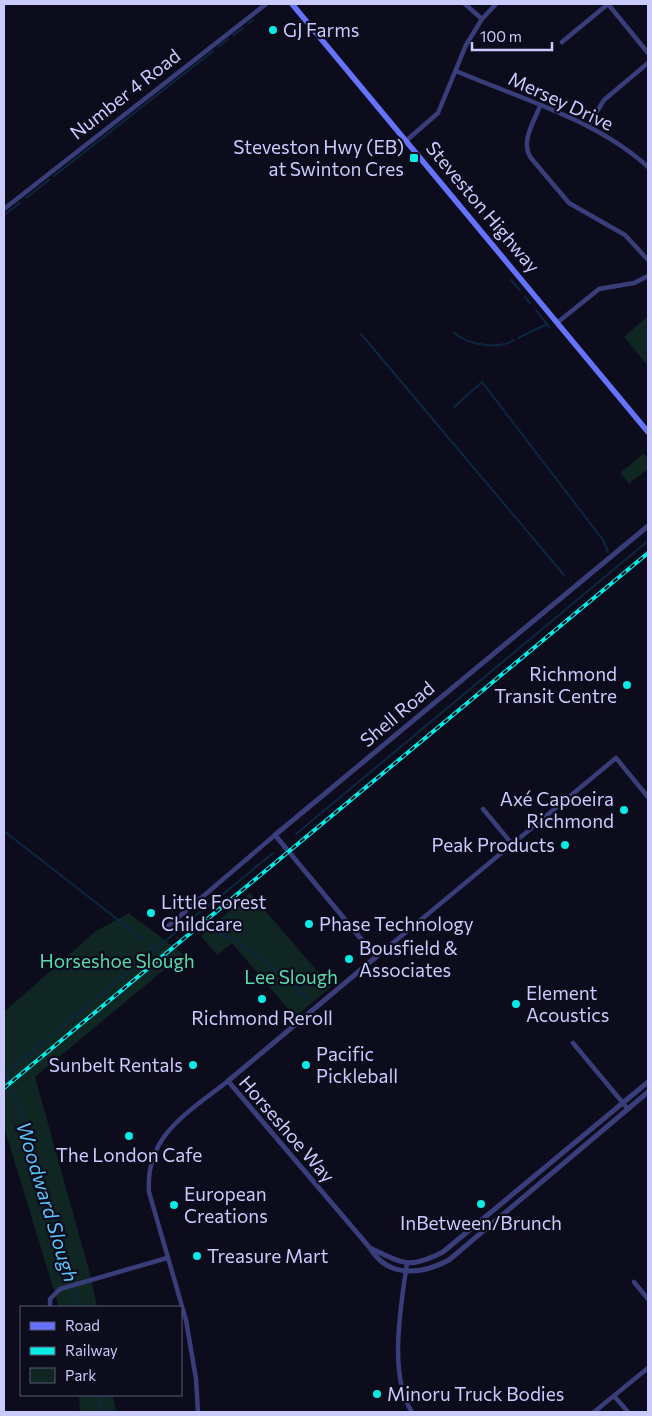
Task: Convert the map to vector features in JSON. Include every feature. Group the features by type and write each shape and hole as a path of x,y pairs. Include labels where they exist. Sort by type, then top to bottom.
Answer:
{"main road":[{"name":"Steveston Highway","path":"292,4 648,432"}],"street":[{"name":"Number 4 Road","path":"4,208 266,4"},
{"path":"465,4 482,19"},
{"path":"407,140 438,113 466,45 482,19 496,4"},
{"path":"562,42 608,4 648,53"},
{"path":"588,126 604,100 648,63"},
{"name":"Mersey Drive","path":"456,71 588,126 631,153 648,167"},
{"path":"540,106 527,141 526,149 531,158 570,203 625,234 648,260"},
{"path":"558,322 599,289 634,283 648,276"},
{"name":"Shell Road","path":"167,927 275,835 648,526"},
{"path":"228,1081 616,758 648,797"},
{"path":"483,809 512,844"},
{"path":"275,835 376,957"},
{"path":"573,1043 628,1109"},
{"name":"Horseshoe Way","path":"182,1306 149,1192 148,1172 158,1145 173,1126 228,1081 380,1262 406,1272 432,1268 449,1260 648,1092"},
{"name":"Horseshoe Way","path":"370,1248 394,1261 407,1263 425,1261 443,1252 648,1082"},
{"path":"50,1306 49,1302 52,1295 67,1287 167,1258"},
{"path":"407,1263 398,1370 400,1388 412,1412"},
{"path":"634,1282 648,1299"},
{"name":"Horseshoe Way","path":"182,1307 196,1379 198,1412"},
{"path":"594,1412 648,1368"},
{"path":"614,1396 628,1412"}],"green space":[{"path":"648,316 648,366 624,337"},
{"path":"643,454 648,458 648,469 631,482 630,485 620,473"},
{"name":"Lee Slough","path":"250,893 331,987 295,1017 232,943 217,955 201,936"},
{"name":"Horseshoe Slough","path":"129,913 183,954 35,1077 90,1274 97,1306 59,1306 4,1127 4,1012 96,931"},
{"path":"79,1396 113,1396 116,1412 80,1412"}],"waterway":[{"path":"248,24 253,20"},
{"path":"233,35 243,28"},
{"path":"218,47 228,39"},
{"path":"54,176 213,51"},
{"path":"26,198 50,179"},
{"path":"4,215 20,203"},
{"path":"511,280 520,290"},
{"path":"525,297 530,303"},
{"path":"536,310 550,328"},
{"path":"518,338 547,324"},
{"path":"454,333 467,341 484,345 500,345 514,340"},
{"path":"361,334 564,575"},
{"path":"454,407 482,382 603,540 608,552"},
{"path":"296,834 648,541"},
{"path":"4,831 144,940"},
{"path":"217,899 273,853"},
{"path":"5,1074 211,903"},
{"path":"190,921 237,941 292,982 307,999"},
{"path":"149,945 154,950"},
{"name":"Woodward Slough","path":"4,1069 31,1140 79,1306"},
{"name":"Woodward Slough","path":"99,1396 102,1412"}],"railway":[{"path":"4,1088 648,553"}],"place":[{"name":"GJ Farms","path":"273,30"},
{"name":"Steveston Hwy (EB) at Swinton Cres","path":"414,158"},
{"name":"Richmond Transit Centre","path":"627,685"},
{"name":"Axé Capoeira Richmond","path":"624,810"},
{"name":"Peak Products","path":"565,845"},
{"name":"Little Forest Childcare","path":"151,913"},
{"name":"Phase Technology","path":"309,924"},
{"name":"Bousfield & Associates","path":"349,959"},
{"name":"Richmond Reroll","path":"262,999"},
{"name":"Element Acoustics","path":"516,1004"},
{"name":"Sunbelt Rentals","path":"193,1065"},
{"name":"Pacific Pickleball","path":"306,1065"},
{"name":"The London Cafe","path":"129,1136"},
{"name":"InBetween/Brunch","path":"481,1204"},
{"name":"European Creations","path":"174,1205"},
{"name":"Treasure Mart","path":"197,1256"},
{"name":"Minoru Truck Bodies","path":"377,1394"}]}
